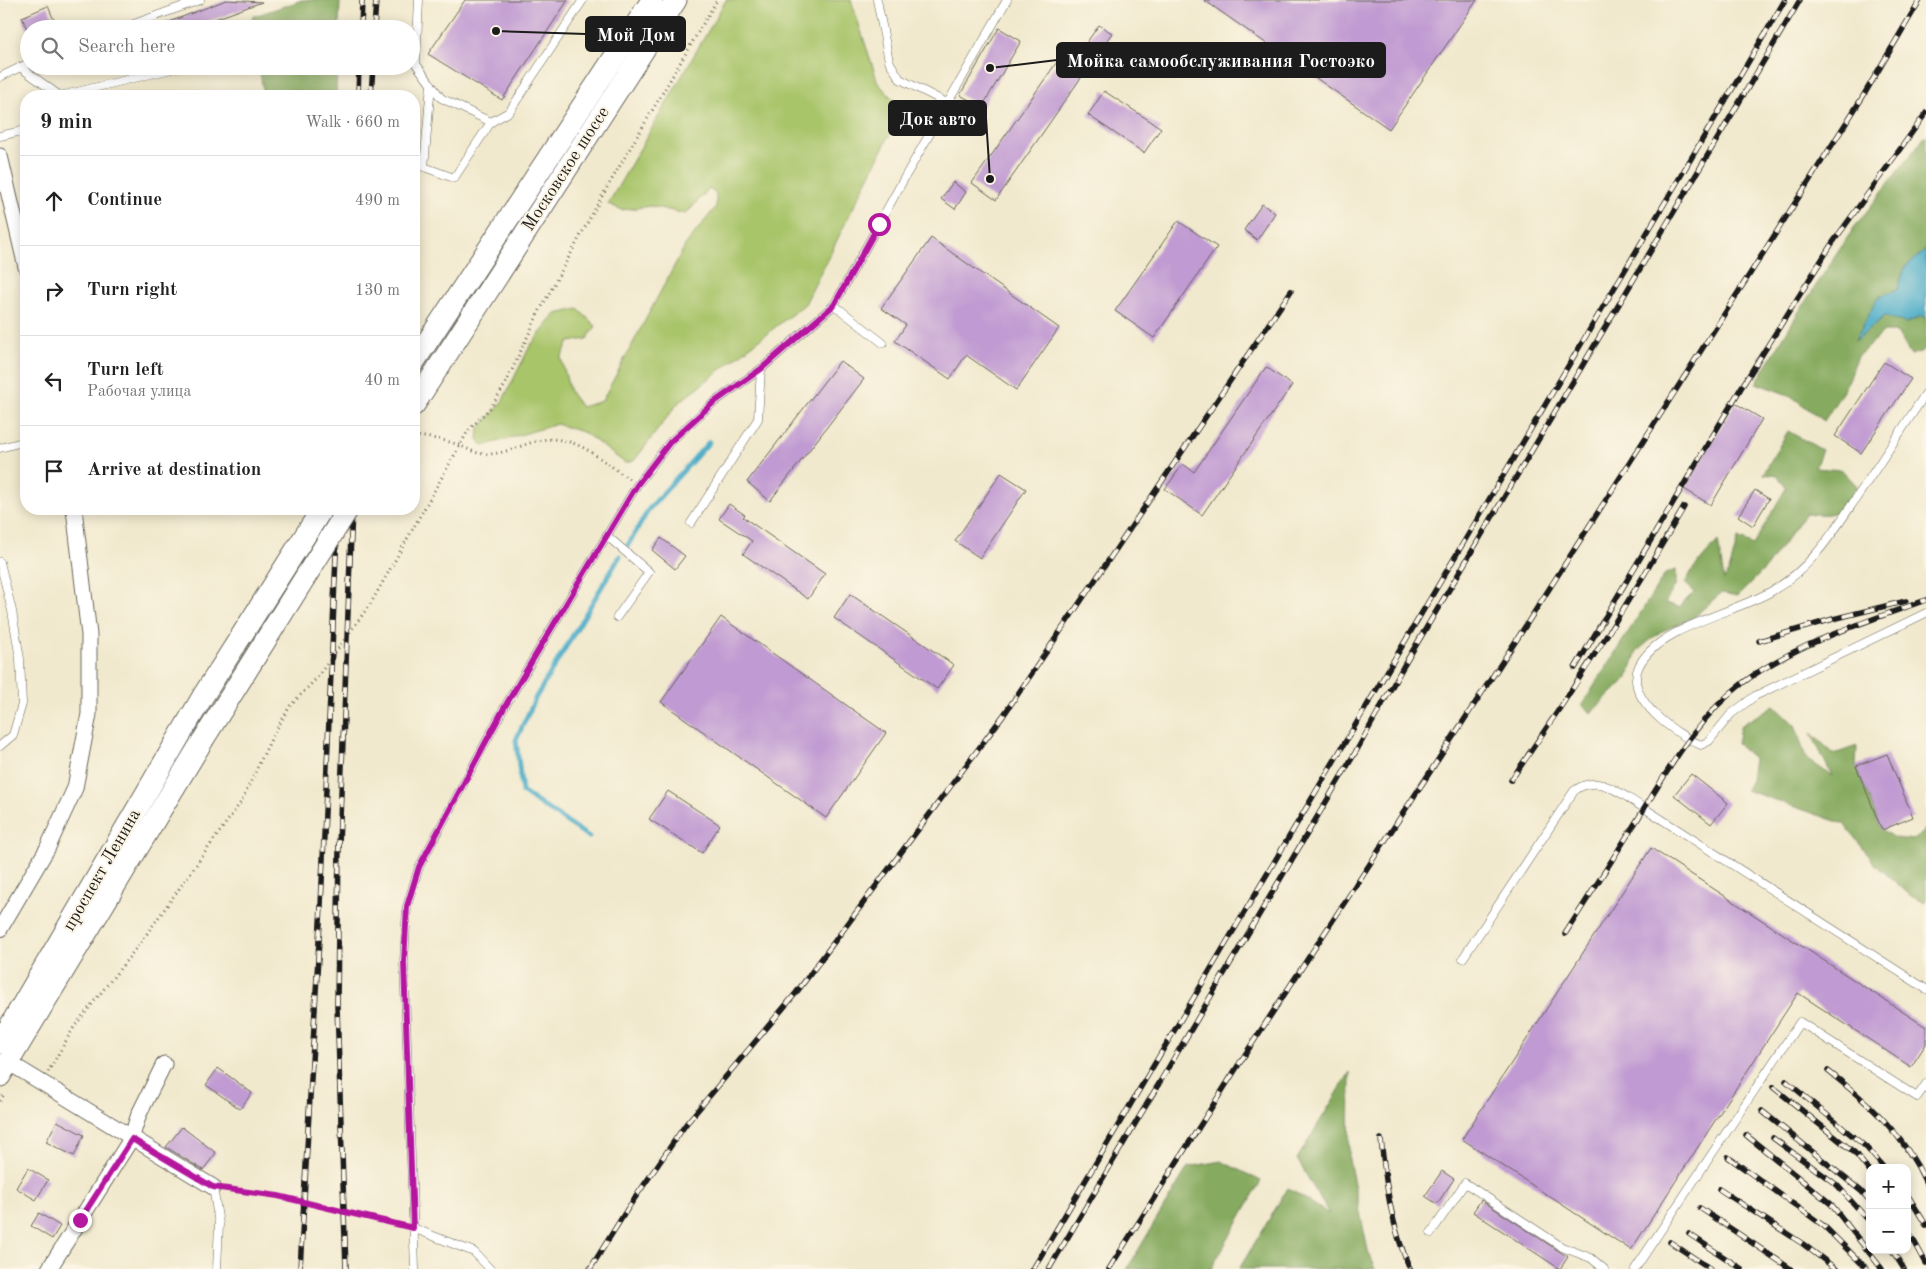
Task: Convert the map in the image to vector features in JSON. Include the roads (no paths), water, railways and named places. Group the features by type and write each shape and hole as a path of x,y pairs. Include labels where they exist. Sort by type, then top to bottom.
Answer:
{"main road":[{"name":"Московское шоссе","path":"420,352 456,295 652,0"},
{"name":"Московское шоссе","path":"420,395 676,0"},
{"name":"проспект Ленина","path":"3,1061 203,696 318,515"},
{"name":"проспект Ленина","path":"3,1061 344,515"}],"street":[{"path":"0,156 20,241"},
{"path":"0,929 47,849 75,788 89,714 89,635 75,515"},
{"path":"3,1061 213,1187"},
{"path":"49,1269 132,1139 140,1114 164,1064"}],"lane":[{"path":"145,20 200,0"},
{"path":"418,20 419,0"},
{"path":"431,84 424,167 454,178 491,122 510,112 584,0"},
{"path":"877,0 889,60 900,79 947,103"},
{"path":"415,1269 404,962 407,906 419,867 504,708 637,485 670,442 713,403 761,369 834,305 1007,0"},
{"path":"0,77 20,67"},
{"path":"420,69 441,98 491,122"},
{"path":"31,75 52,90"},
{"path":"85,90 147,75"},
{"path":"0,136 20,131"},
{"path":"834,305 883,342"},
{"path":"691,523 758,419 761,369"},
{"path":"1926,393 1815,557 1771,592 1662,640 1647,653 1638,668 1638,683 1648,708 1664,724 1701,745 1709,741 1731,714 1755,696 1926,613"},
{"path":"0,448 20,443"},
{"path":"607,536 649,572 617,617"},
{"path":"0,562 12,610 20,659 22,704 13,735 0,746"},
{"path":"1463,958 1574,790 1583,784 1593,782 1605,784 1644,808 1926,989"},
{"path":"1635,1269 1800,1022 1917,1097 1926,1084"},
{"path":"1431,1233 1465,1183 1562,1247 1591,1258 1604,1269"},
{"path":"213,1187 219,1224 217,1269"},
{"path":"413,1228 474,1252 490,1269"}],"water":[{"path":"1926,250 1926,318 1921,316 1906,323 1885,316 1855,341 1878,297 1898,289 1905,267"}],"waterway":[{"path":"628,545 649,509 709,442"},
{"path":"589,837 522,792 516,740 536,697 620,556"}],"railway":[{"path":"361,20 362,0"},
{"path":"375,20 376,0"},
{"path":"1033,1269 1785,0"},
{"path":"1049,1269 1358,748 1403,667 1800,0"},
{"path":"1109,1269 1248,1050 1521,633 1862,98 1920,0"},
{"path":"358,90 359,75"},
{"path":"371,90 372,75"},
{"path":"1575,668 1741,388 1831,245 1926,113"},
{"path":"590,1269 628,1208 686,1124 796,993 1003,716 1291,291"},
{"path":"1511,780 1557,713 1643,577 1684,507"},
{"path":"300,1269 321,906 338,515"},
{"path":"346,1269 337,1006 339,845 352,515"},
{"path":"1565,934 1676,757 1700,725 1728,695 1744,682 1786,656 1856,625 1926,600"},
{"path":"1759,641 1833,619 1906,601"},
{"path":"1828,1071 1858,1095 1896,1134 1917,1165 1926,1183"},
{"path":"1786,1081 1866,1147 1881,1164"},
{"path":"1773,1087 1855,1153 1866,1167"},
{"path":"1762,1111 1866,1197"},
{"path":"1746,1135 1831,1204 1882,1269"},
{"path":"1773,1138 1837,1185 1866,1218"},
{"path":"1381,1139 1390,1205 1398,1237 1410,1269"},
{"path":"1728,1157 1824,1226 1867,1269"},
{"path":"1719,1189 1803,1244 1836,1269"},
{"path":"1911,1201 1926,1225"},
{"path":"1700,1208 1791,1269"},
{"path":"1689,1234 1742,1269"},
{"path":"1911,1235 1926,1263"},
{"path":"1670,1242 1711,1269"},
{"path":"1895,1254 1904,1269"}],"place":[{"name":"Мой Дом","path":"496,31"},
{"name":"Мойка самообслуживания Гостоэко","path":"990,68"},
{"name":"Док авто","path":"990,179"}]}
